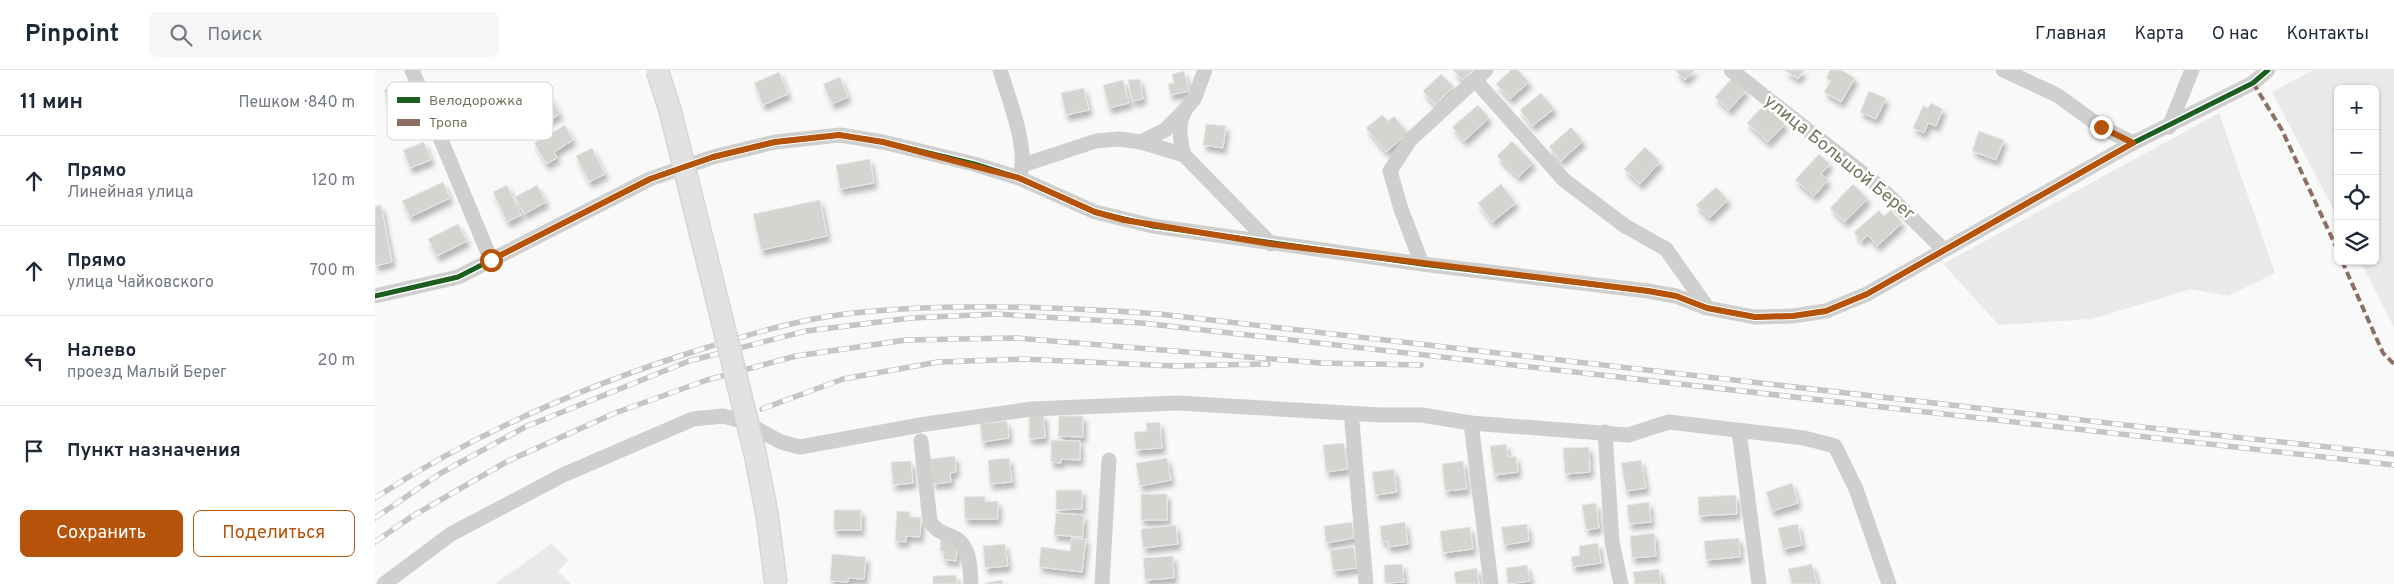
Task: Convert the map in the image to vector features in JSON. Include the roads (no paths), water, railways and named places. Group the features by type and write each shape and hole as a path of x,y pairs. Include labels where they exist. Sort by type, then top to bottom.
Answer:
{"street":[{"path":"411,70 416,82"},
{"path":"657,70 670,110 755,452 767,514 776,584"},
{"path":"1000,70 1017,126 1021,171"},
{"path":"1205,70 1193,99 1183,115 1179,138 1184,155 1271,244"},
{"name":"улица Большой Берег","path":"1731,70 1879,186 1943,249"},
{"path":"2003,70 2057,95 2101,127 2133,143"},
{"path":"2169,127 2192,70"},
{"path":"375,296 458,277 650,179 713,157 775,142 839,135 883,142 1021,171 1095,212 1124,220 1271,244 1648,291 1676,296 1707,308 1755,317 1793,316 1826,311 1867,294 1943,249 2133,143 2169,127 2253,83 2268,70"},
{"path":"1422,264 1401,210 1390,171 1410,140 1481,75 1564,180 1625,226 1666,250 1707,308"},
{"path":"1141,142 1165,130 1193,99"},
{"path":"1021,171 1096,141 1119,139 1141,142 1184,155"},
{"path":"440,140 491,260"},
{"path":"385,584 451,534 563,475 693,419 707,416 723,416 742,421 781,442 800,447 926,424 1032,409 1178,403 1381,415 1421,414 1471,424 1628,435 1669,422 1804,438 1835,446 1856,489 1889,584"},
{"path":"1353,422 1366,584"},
{"path":"1471,424 1491,584"},
{"path":"1739,431 1759,584"},
{"path":"1605,432 1612,542 1621,584"},
{"path":"921,441 930,521 935,529 952,536 966,549 971,584"},
{"path":"1102,584 1109,460"}],"railway":[{"path":"375,498 453,452 534,412 619,377 705,348 792,324 845,314 884,310 963,307 1081,309 1159,314 2186,432 2394,454"},
{"path":"375,518 441,473 525,427 689,361 806,331 911,318 996,314 1142,323 2394,465"},
{"path":"375,542 411,517 508,461 615,413 707,380 796,356 906,340 1015,338 1321,363 1421,365"},
{"path":"762,409 843,379 938,362 1022,359 1174,366 1268,364"}]}
